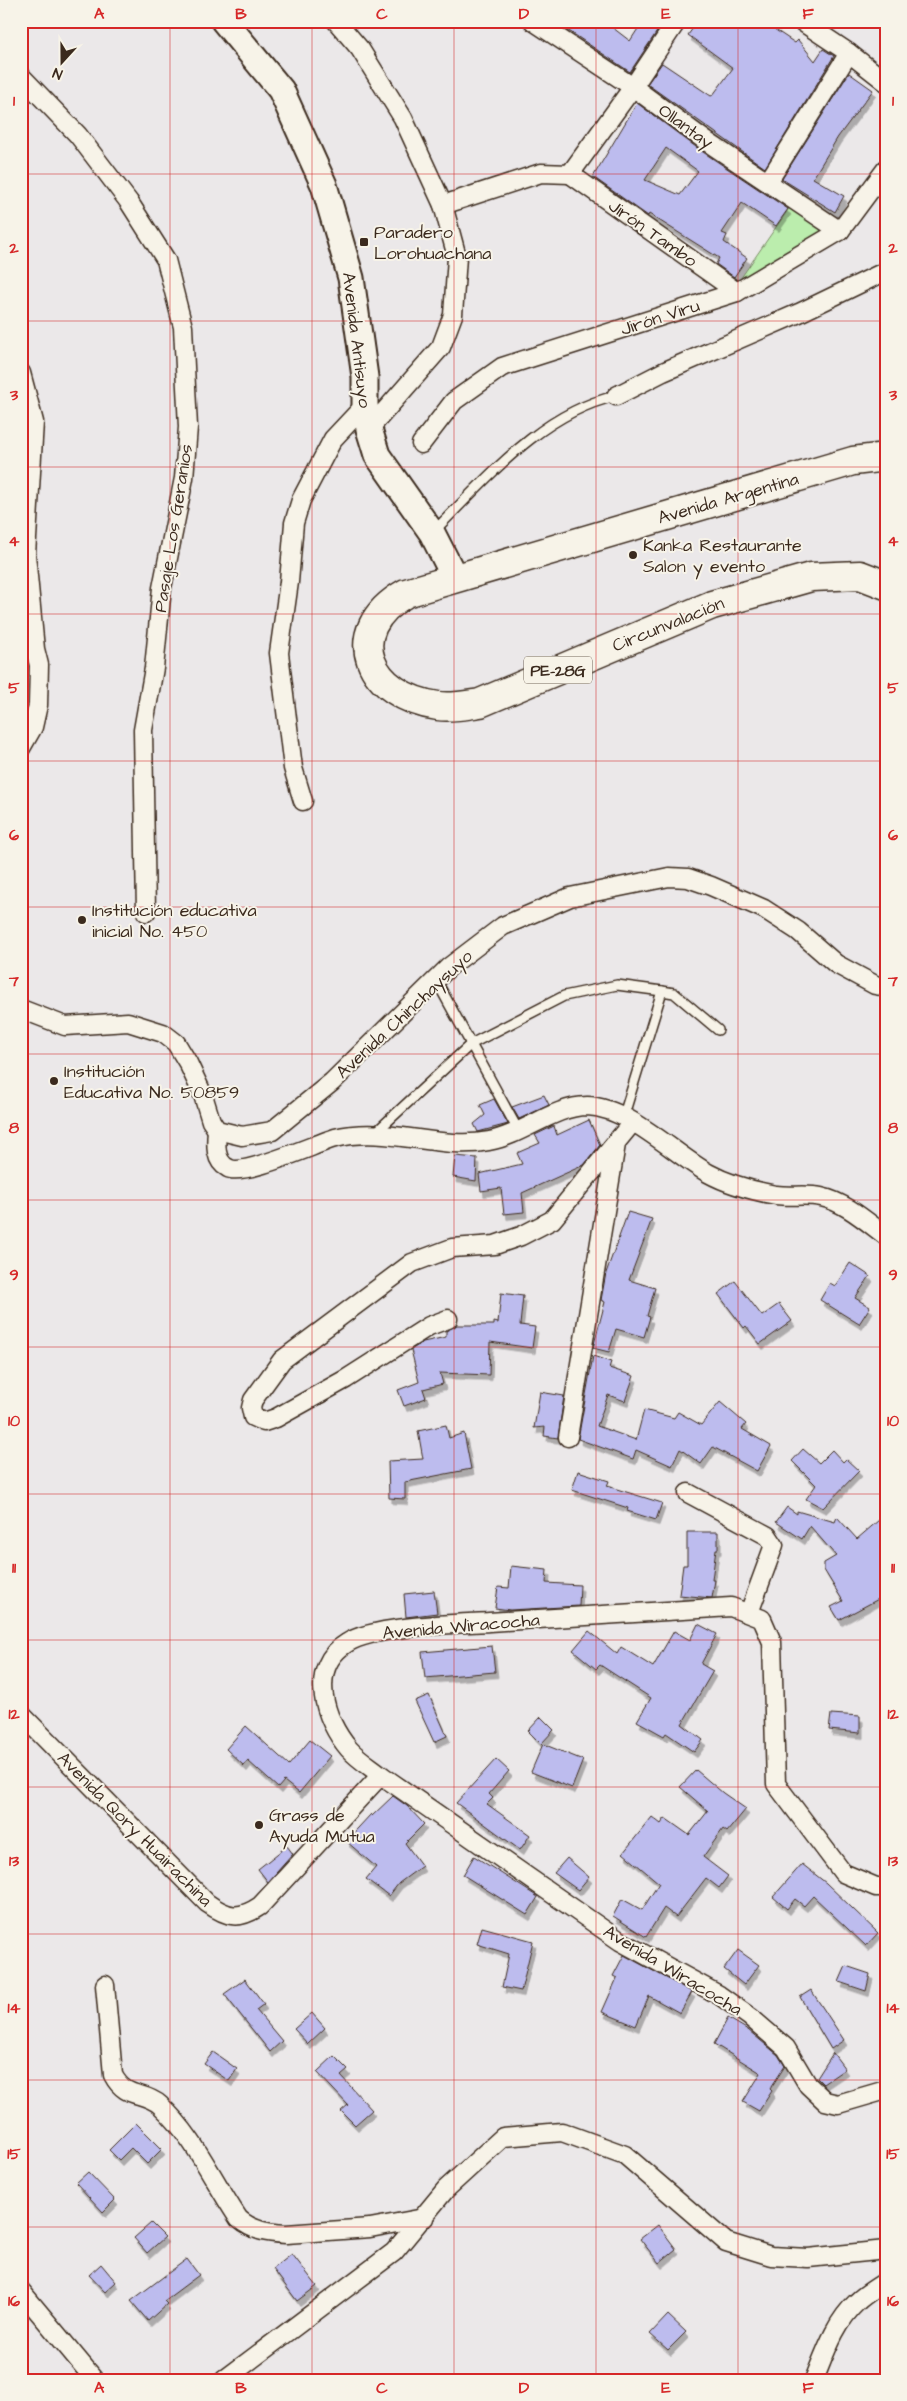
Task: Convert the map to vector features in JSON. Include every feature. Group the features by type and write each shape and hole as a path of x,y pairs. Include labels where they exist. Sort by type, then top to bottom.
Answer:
{"highway":[{"name":"Avenida Argentina","path":"456,578 853,461 886,457"},
{"name":"Circunvalación","path":"456,578 406,593 397,598 375,618 368,639 368,652 381,679 395,690 414,700 437,706 480,703 712,605 811,577 860,575 886,585"}],"street":[{"name":"Avenida Antisuyo","path":"224,21 281,90 324,185 351,278 365,377 365,405 369,429 377,455 432,533 456,578"},
{"path":"336,21 360,49 403,118 443,205 457,257 453,315 441,347 369,429"},
{"name":"Ollantay","path":"532,21 634,88 706,142 840,231"},
{"path":"443,205 541,173 570,174 634,88 677,21"},
{"path":"801,21 886,82"},
{"path":"768,182 849,54"},
{"name":"Pasaje Los Geranios","path":"21,76 78,135 130,202 166,260 183,327 188,427 184,478 162,588 154,668 143,730 146,912"},
{"name":"Jirón Viru","path":"420,444 454,401 502,367 737,292 840,231 886,169"},
{"name":"Jirón Tambo","path":"570,174 737,292"},
{"path":"616,396 663,372 799,314 886,271"},
{"path":"21,373 34,422 26,555 39,665 38,705 33,727 21,748"},
{"path":"303,801 293,768 279,653 289,582 294,523 300,500 333,439 365,405"},
{"name":"Avenida Chinchaysuyo","path":"217,1130 242,1136 272,1131 332,1082 448,967 503,926 570,897 669,877 688,878 764,909 798,931 836,964 875,985 886,987"},
{"path":"21,1009 65,1026 128,1022 163,1033 176,1043 188,1063 203,1095 211,1121 217,1130 217,1153 227,1168 234,1170 271,1161 336,1138 373,1134 476,1143 502,1138 519,1132 569,1107 589,1106 612,1112 628,1120 708,1173 740,1186 776,1194 822,1197 845,1208 886,1236"},
{"path":"448,1319 429,1326 330,1388 276,1418 264,1422 253,1417 251,1408 253,1400 282,1360 412,1263 452,1248 495,1245 521,1236 552,1220 616,1143 628,1120"},
{"path":"568,1438 616,1143"},
{"path":"688,1493 768,1536 772,1540 774,1545 749,1612 762,1619 772,1642 776,1784 843,1873 876,1887 886,1887"},
{"name":"Avenida Wiracocha","path":"749,1612 731,1607 432,1626 365,1635 347,1642 327,1663 322,1692 333,1724 349,1749 382,1776 620,1941 719,1995 750,2017 786,2048 808,2085 824,2101 838,2104 886,2090"},
{"name":"Avenida Qory Huairachina","path":"21,1714 207,1903 220,1913 236,1916 248,1913 260,1906 382,1776"},
{"path":"105,1985 113,2075 118,2085 126,2092 158,2103 171,2116 194,2145 239,2219 249,2228 272,2234 286,2234 370,2228 424,2218"},
{"path":"224,2380 394,2252 446,2189 504,2137 562,2132 625,2155 726,2242 771,2256 808,2258 886,2250"},
{"path":"814,2380 831,2339 844,2316 857,2301 886,2282"},
{"path":"21,2291 95,2380"}],"lane":[{"path":"432,533 502,462 546,428 594,401 616,396"},
{"path":"436,980 519,1132"},
{"path":"373,1134 471,1044 564,996 617,985 662,991 674,994 718,1030"},
{"path":"628,1120 662,991"}],"green space":[{"path":"792,204 825,230 824,236 736,285"}],"building":[{"path":"554,21 604,21 630,41 643,21 664,21 630,72"},
{"path":"698,21 762,21 795,43 798,40 815,61 823,49 834,56 765,168 647,84 662,63 711,96 713,95 733,68 688,35"},
{"path":"849,73 873,90 838,137 813,178 844,196 835,212 782,179"},
{"path":"637,103 700,150 788,209 776,226 742,203 722,233 727,235 724,242 747,258 734,277 716,264 719,258 649,214 648,216 593,177","holes":["666,148 698,171 680,195 645,180"]},
{"path":"544,1095 549,1105 519,1119 512,1107"},
{"path":"494,1099 508,1124 478,1132 474,1124 485,1115 480,1105"},
{"path":"589,1120 600,1145 584,1165 522,1193 524,1212 504,1214 501,1188 481,1191 479,1174 522,1164 517,1153 540,1143 535,1135 554,1126 557,1135"},
{"path":"455,1156 477,1158 476,1181 453,1177"},
{"path":"628,1212 652,1219 629,1280 655,1288 647,1316 650,1317 644,1337 616,1329 609,1352 593,1348 605,1302 601,1300 606,1273"},
{"path":"850,1263 870,1276 855,1298 870,1307 859,1324 820,1300 830,1283 835,1286"},
{"path":"735,1281 762,1316 779,1304 792,1321 760,1344 746,1326 744,1328 718,1294"},
{"path":"501,1293 523,1296 520,1325 535,1327 532,1348 490,1342 489,1375 440,1373 443,1384 423,1389 426,1398 404,1406 398,1390 419,1382 411,1350 423,1342 446,1337 446,1331 457,1325 494,1325 494,1322 498,1323"},
{"path":"593,1356 611,1362 609,1368 634,1376 625,1401 608,1395 597,1426 636,1440 644,1410 674,1418 678,1412 701,1425 720,1402 746,1424 742,1429 771,1446 757,1471 713,1447 701,1464 680,1449 672,1466 636,1450 633,1459 578,1439"},
{"path":"540,1392 564,1396 558,1438 544,1436 545,1427 534,1428"},
{"path":"446,1425 449,1438 464,1433 471,1469 405,1482 405,1499 389,1498 388,1461 423,1459 418,1431"},
{"path":"803,1449 819,1463 832,1450 843,1462 846,1459 859,1471 823,1508 806,1499 816,1485 792,1461"},
{"path":"578,1471 609,1481 607,1486 662,1503 656,1520 627,1511 628,1508 572,1490"},
{"path":"787,1507 797,1514 797,1511 835,1522 837,1517 857,1539 886,1514 886,1536 883,1539 886,1554 886,1595 839,1620 831,1607 843,1601 824,1570 824,1563 836,1556 810,1526 802,1539 776,1522"},
{"path":"687,1532 718,1532 718,1549 716,1549 712,1580 715,1580 712,1598 679,1595 683,1565 687,1565"},
{"path":"511,1566 547,1570 546,1583 580,1585 579,1606 510,1610 495,1608 498,1587 509,1588"},
{"path":"434,1591 437,1613 406,1617 404,1594"},
{"path":"698,1624 717,1634 701,1664 713,1671 682,1724 703,1740 694,1752 666,1733 664,1736 637,1721 651,1698 600,1665 596,1669 573,1650 589,1631 617,1654 621,1647 653,1667 674,1631 690,1640"},
{"path":"492,1646 495,1672 425,1678 422,1652"},
{"path":"429,1695 447,1736 434,1742 415,1701"},
{"path":"831,1714 860,1716 860,1733 829,1730"},
{"path":"541,1717 554,1730 541,1744 528,1731"},
{"path":"246,1726 289,1765 310,1740 330,1756 299,1793 284,1781 278,1788 248,1761 244,1766 226,1749"},
{"path":"543,1744 583,1760 572,1788 531,1772"},
{"path":"496,1759 509,1771 489,1794 493,1798 487,1804 530,1835 520,1850 456,1803"},
{"path":"696,1770 723,1793 746,1809 727,1832 723,1829 703,1857 728,1876 719,1888 706,1878 676,1917 664,1908 646,1937 613,1916 622,1899 642,1910 659,1883 623,1853 652,1817 661,1824 665,1818 689,1835 708,1811 680,1787"},
{"path":"393,1796 407,1806 424,1824 405,1843 422,1866 399,1883 389,1896 366,1879 376,1867 346,1841 371,1814 372,1816"},
{"path":"287,1846 293,1854 268,1882 258,1869"},
{"path":"474,1856 538,1897 527,1915 463,1875"},
{"path":"567,1858 589,1877 578,1890 554,1873"},
{"path":"802,1864 826,1883 878,1933 866,1946 813,1896 804,1906 795,1899 787,1909 773,1897"},
{"path":"482,1927 533,1941 521,1991 502,1987 509,1954 477,1944"},
{"path":"738,1950 759,1965 744,1985 724,1969"},
{"path":"624,1955 692,1992 680,2013 649,1996 636,2026 602,2012 617,1978 613,1976"},
{"path":"846,1966 870,1974 866,1991 839,1982"},
{"path":"245,1979 264,2004 256,2010 282,2041 270,2052 224,1994"},
{"path":"811,1990 844,2040 831,2049 800,1997"},
{"path":"312,2013 325,2028 308,2044 294,2029"},
{"path":"728,2018 748,2030 778,2055 785,2066 759,2111 743,2102 761,2073 714,2044"},
{"path":"213,2052 237,2069 229,2081 204,2064"},
{"path":"833,2053 845,2069 823,2084 817,2078"},
{"path":"334,2056 348,2070 341,2076 372,2110 355,2125 341,2111 348,2105 317,2072"},
{"path":"136,2123 162,2149 147,2164 131,2148 119,2160 109,2150"},
{"path":"88,2172 115,2200 103,2212 76,2183"},
{"path":"151,2223 165,2237 147,2253 134,2238"},
{"path":"658,2225 676,2249 659,2263 640,2239"},
{"path":"292,2254 317,2286 297,2301 273,2269"},
{"path":"187,2259 199,2275 164,2301 167,2304 148,2321 131,2301"},
{"path":"101,2264 116,2282 105,2292 89,2275"},
{"path":"668,2315 686,2332 668,2350 650,2334"}],"place":[{"name":"Paradero Lorohuachana","path":"364,242"},
{"name":"Kanka Restaurante Salon y evento","path":"633,555"},
{"name":"Institución educativa inicial No. 450","path":"82,920"},
{"name":"Institución Educativa No. 50859","path":"54,1081"},
{"name":"Grass de Ayuda Mutua","path":"259,1825"}]}
